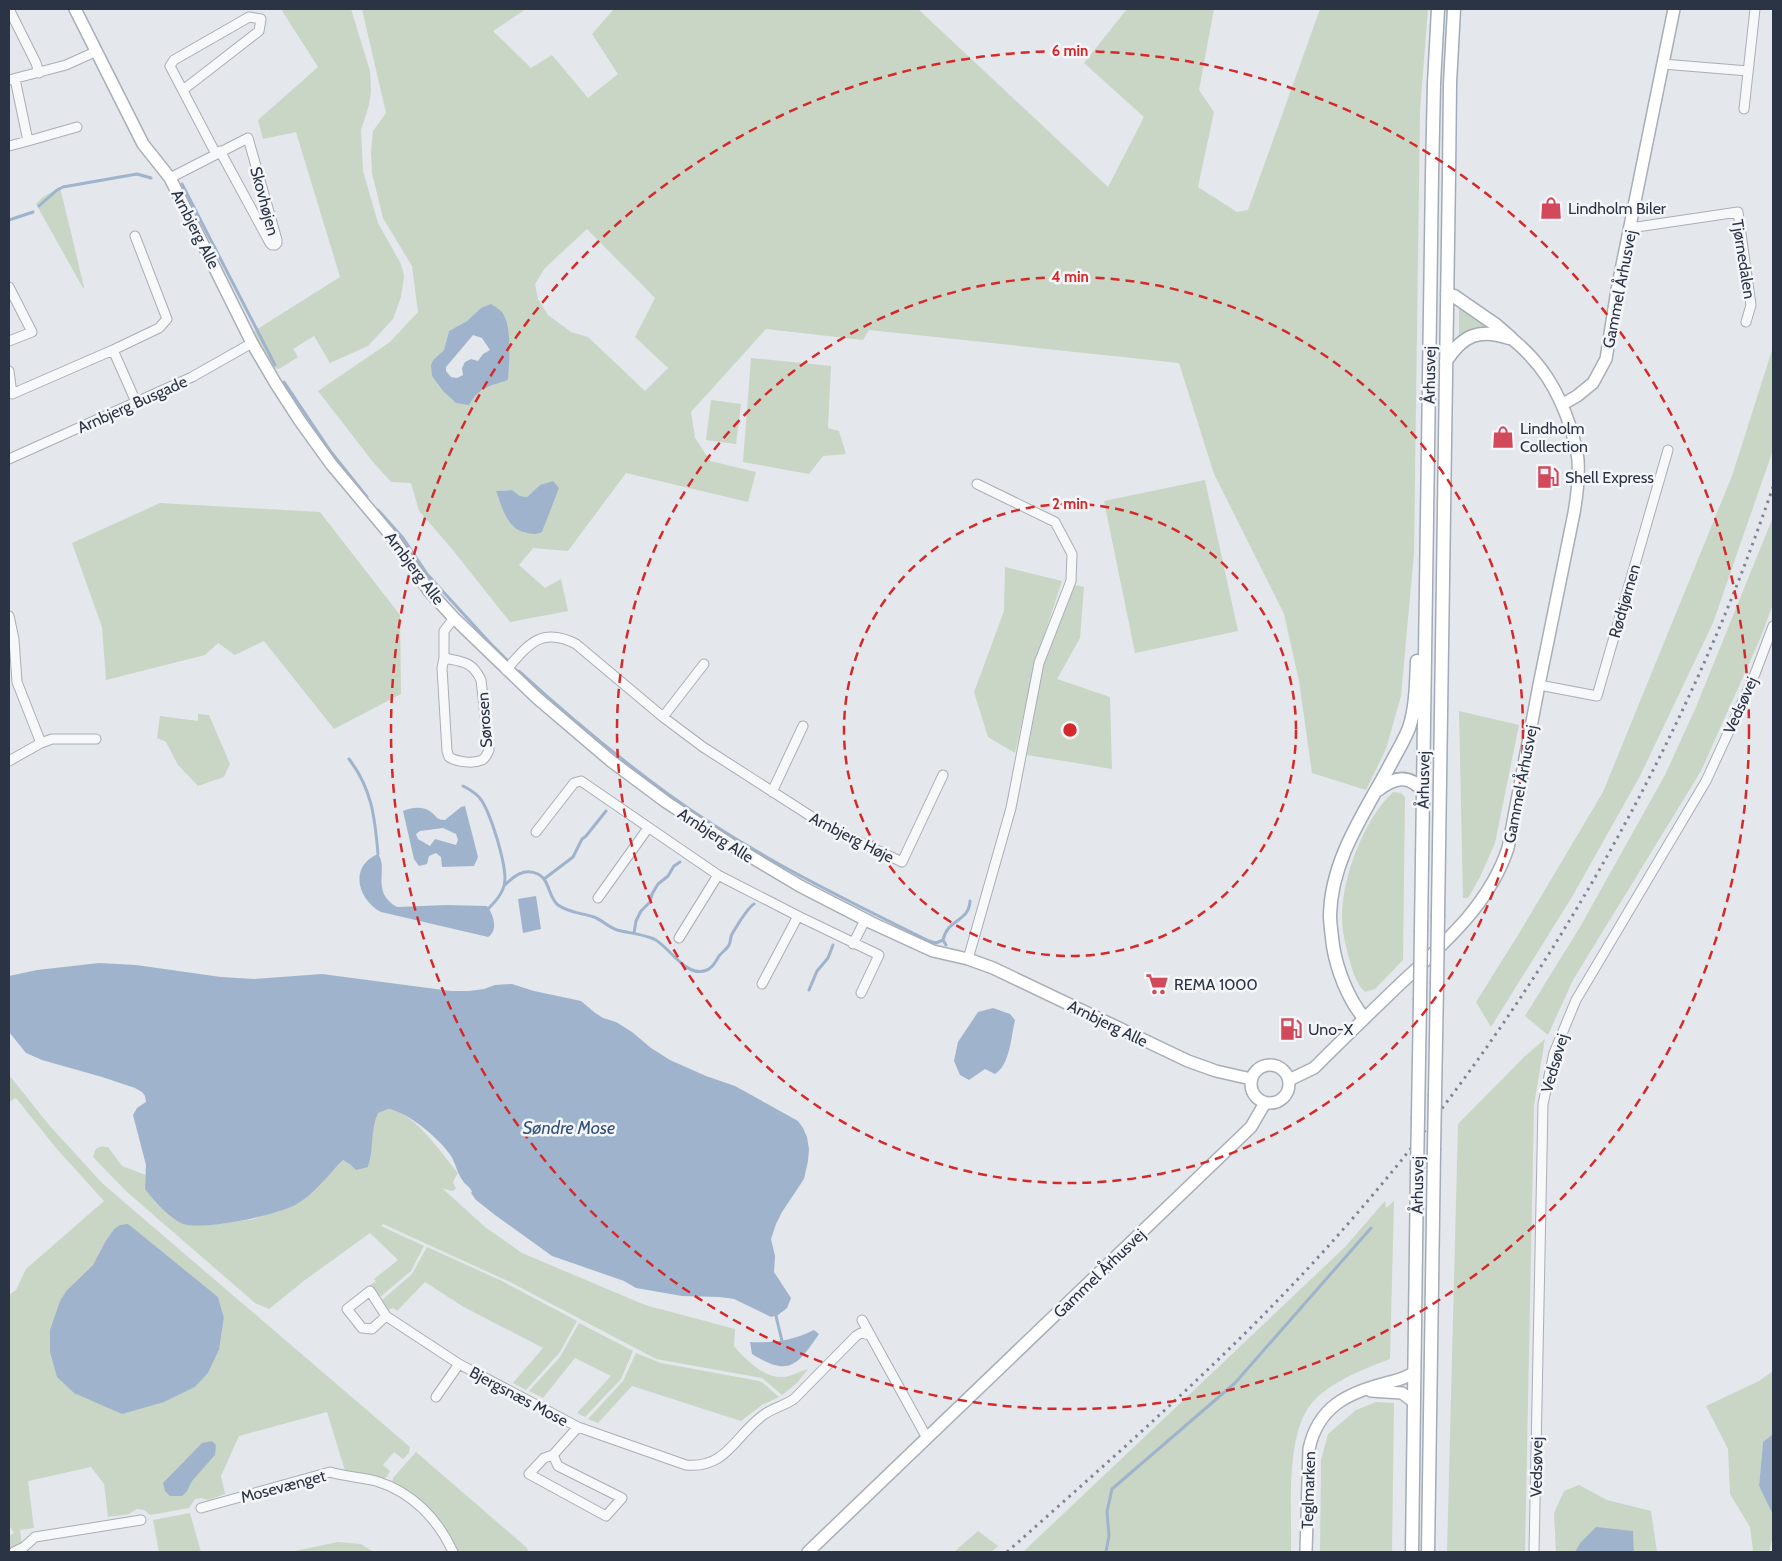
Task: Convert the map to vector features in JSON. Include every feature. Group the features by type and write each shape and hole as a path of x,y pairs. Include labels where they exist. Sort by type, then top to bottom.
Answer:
{"main road":[{"name":"Århusvej","path":"1412,1552 1432,165 1438,9"},
{"name":"Århusvej","path":"1428,1552 1450,83 1454,9"},
{"path":"1447,294 1454,296 1512,338"},
{"path":"1446,361 1457,346 1476,334 1488,333 1512,338"},
{"path":"1364,1018 1358,1011 1342,979 1335,956 1330,915 1341,860 1353,833 1405,737 1413,711 1426,558"},
{"path":"1376,793 1385,785 1398,779 1413,782 1423,791"}],"street":[{"path":"9,9 36,63 39,73"},
{"name":"Arnbjerg Alle","path":"75,9 143,144 170,178 252,343 300,421 326,457 393,538 429,591 506,670 611,761 666,802 733,846 800,886 865,920 933,951 968,959 993,968 1188,1061 1216,1071 1251,1079"},
{"name":"Gammel Århusvej","path":"1563,404 1593,383 1604,364 1617,290 1674,9"},
{"path":"1744,109 1755,9"},
{"name":"Skovhøjen","path":"170,178 218,152 248,138 277,243 275,245 270,243 218,152 183,90 170,66 174,60 249,17 261,19 259,31 183,90"},
{"path":"28,141 12,79 66,65 97,51"},
{"path":"1662,64 1748,71"},
{"path":"9,146 77,127"},
{"name":"Tjørnedalen","path":"1630,228 1738,212 1752,305 1746,322"},
{"path":"9,371 12,394 159,328 167,319 135,236"},
{"path":"9,287 32,332 9,341"},
{"name":"Gammel Århusvej","path":"1289,1080 1314,1068 1460,928 1483,897 1504,860 1508,848 1578,488 1578,459 1563,404 1542,369 1512,338"},
{"name":"Arnbjerg Busgade","path":"9,459 213,367 252,343"},
{"path":"113,350 136,402"},
{"name":"Rødtjørnen","path":"1539,685 1597,696 1668,450"},
{"path":"968,959 1011,808 1038,663 1071,581 1072,554 1055,522 977,484"},
{"path":"9,616 14,639 17,682 41,743"},
{"name":"Sørosen","path":"444,658 469,663 476,670 481,680 489,750 481,760 456,761 449,757 447,751 442,668 444,631 454,618"},
{"name":"Vedsøvej","path":"1534,1552 1543,1104 1554,1053 1576,1000 1706,781 1752,679 1773,626"},
{"name":"Arnbjerg Høje","path":"506,670 532,643 551,636 563,637 576,644 663,717 703,747 826,826 902,862 943,775"},
{"path":"663,717 704,664"},
{"path":"772,792 803,726"},
{"path":"9,761 52,739 96,739"},
{"path":"536,832 574,784 581,781 718,875 853,944 879,955 861,993"},
{"path":"598,898 648,828"},
{"path":"679,938 718,875"},
{"path":"762,984 798,916"},
{"path":"853,944 865,920"},
{"path":"1274,1065 1284,1070 1289,1080 1288,1092 1285,1097 1275,1103 1265,1103 1254,1094 1251,1085 1251,1079 1262,1066 1274,1065"},
{"name":"Gammel Århusvej","path":"808,1552 1252,1127 1265,1103"},
{"name":"Bjergsnæs Mose","path":"386,1316 372,1329 362,1328 347,1309 370,1291 386,1316 459,1364 578,1427 686,1465 698,1466 711,1463 723,1456 764,1415 794,1399 856,1336 861,1333 870,1335"},
{"path":"862,1320 927,1438"},
{"name":"Bjergsnæs Mose","path":"436,1397 459,1364"},
{"name":"Teglmarken","path":"1306,1552 1308,1462 1311,1438 1322,1418 1335,1404 1351,1394 1402,1380 1414,1372"},
{"name":"Teglmarken","path":"1360,1392 1402,1393 1414,1402"},
{"name":"Bjergsnæs Mose","path":"553,1455 558,1466 622,1498 606,1516 529,1474 544,1458 553,1455 578,1427"},
{"name":"Mosevænget","path":"201,1508 330,1472 344,1477 374,1481 400,1491 420,1506 434,1520 448,1540 453,1552"},
{"path":"14,1552 24,1547 35,1537 140,1520"}],"green space":[{"path":"281,9 351,9 370,71 371,91 369,105 361,130 363,171 378,223 401,264 404,276 401,297 393,319 368,346 330,363 314,336 293,349 298,357 279,369 273,368 253,332 340,277 296,132 263,139 258,120 318,67"},
{"path":"362,9 526,9 493,31 531,68 552,55 588,98 618,74 592,34 614,9 918,9 1108,187 1144,117 1084,63 1127,9 1214,9 1199,90 1214,112 1198,187 1237,212 1248,210 1320,9 1428,9 1420,110 1414,553 1401,696 1386,749 1366,790 1312,773 1299,681 1284,614 1214,474 1179,363 869,330 863,340 766,329 691,412 695,438 710,461 756,472 748,502 626,473 568,551 533,548 519,565 545,588 561,579 568,611 510,622 419,511 411,483 391,482 373,462 318,391 390,342 418,312 412,266 383,218 372,173 373,131 386,113","holes":["587,229 655,298 635,337 668,368 645,391 588,337 571,332 548,315 538,299 535,284 545,268","481,308 508,380 482,389 476,394 431,365 433,360 444,350 449,331 467,321","540,485 547,517 542,532 538,534 520,531 510,523 503,511 496,491 512,490 520,496 527,497"]},
{"path":"60,187 83,288 36,204 43,197"},
{"path":"1459,307 1492,329 1459,339"},
{"path":"1773,347 1773,450 1713,623 1640,776 1572,897 1491,1027 1476,1002 1603,792 1732,476"},
{"path":"751,358 831,366 828,428 839,431 846,454 823,456 809,474 743,462"},
{"path":"711,400 741,404 736,444 706,440"},
{"path":"1205,480 1238,631 1135,653 1104,501"},
{"path":"160,503 320,512 400,615 401,694 334,729 264,641 235,655 218,643 205,655 106,680 102,627 72,543"},
{"path":"1773,517 1773,604 1760,639 1701,771 1573,980 1548,1035 1525,1016 1580,927 1665,775 1696,707"},
{"path":"1005,567 1062,581 1035,663 1015,753 988,737 974,692 1004,611"},
{"path":"1075,585 1084,587 1080,638 1057,679 1110,697 1112,769 1027,755 1043,665"},
{"path":"1459,711 1519,725 1495,843 1480,877 1468,898 1463,898"},
{"path":"198,714 209,715 230,764 224,777 198,786 178,765 166,742 157,738 160,716 198,721"},
{"path":"1393,792 1401,793 1405,797 1403,960 1375,989 1365,992 1356,978 1347,951 1342,923 1343,901 1350,867 1364,833 1382,803"},
{"path":"1545,1039 1534,1105 1525,1552 1447,1552 1458,1124 1524,1057"},
{"path":"9,1075 49,1125 103,1184 410,1447 409,1453 403,1459 394,1452 383,1465 390,1471 387,1477 382,1480 346,1474 327,1412 239,1436 221,1476 225,1494 208,1500 195,1499 189,1508 150,1515 144,1510 137,1509 129,1514 108,1517 104,1484 91,1467 28,1481 34,1528 20,1530 22,1545 9,1552 9,1536 14,1533 9,1525 9,1295 16,1290 26,1269 104,1201 56,1148 16,1098 9,1102","holes":["114,1229 218,1297 224,1319 219,1350 208,1373 195,1387 164,1402 67,1290 93,1265"]},
{"path":"385,1109 406,1116 416,1124 458,1173 453,1182 456,1189 452,1191 442,1188 485,1227 522,1253 645,1305 735,1329 734,1346 749,1362 768,1374 784,1377 808,1369 797,1383 782,1395 762,1378 656,1359 512,1283 383,1224 381,1226 424,1246 411,1271 379,1298 369,1286 376,1281 374,1279 398,1260 370,1233 305,1280 269,1309 255,1303 127,1192 93,1157 98,1148 102,1146 108,1147 122,1166 146,1175 145,1189 158,1204 199,1225 254,1219 317,1188 343,1160 351,1165 368,1167 376,1117 379,1112"},
{"path":"1385,1201 1386,1208 1394,1201 1390,1359 1358,1372 1327,1389 1311,1404 1303,1418 1297,1435 1292,1475 1291,1552 1023,1552 1345,1247"},
{"path":"427,1247 502,1281 577,1321 560,1352 526,1390 513,1383 543,1348 462,1306 425,1282 397,1311 393,1308 388,1310 381,1301 412,1274"},
{"path":"579,1323 633,1351 621,1379 585,1417 577,1413 611,1376 575,1358 543,1398 529,1391 560,1357"},
{"path":"636,1353 661,1363 759,1381 779,1397 762,1405 741,1421 632,1386 598,1423 588,1419 623,1381"},
{"path":"1773,1371 1773,1434 1763,1442 1759,1486 1773,1515 1773,1535 1769,1552 1752,1552 1750,1527 1730,1494 1728,1449 1706,1406 1759,1381"},
{"path":"1376,1402 1394,1403 1392,1552 1320,1552 1321,1460 1328,1434 1356,1410"},
{"path":"416,1452 526,1547 529,1552 458,1552 451,1538 392,1484 393,1478"},
{"path":"1579,1485 1607,1500 1651,1511 1657,1552 1634,1552 1633,1531 1580,1543 1575,1552 1556,1552 1554,1513 1564,1491"},
{"path":"190,1513 201,1552 159,1552 153,1520"},
{"path":"978,1531 998,1546 991,1552 954,1552"},
{"path":"338,1542 361,1544 374,1552 290,1552"}],"water":[{"path":"491,304 501,311 505,317 509,334 508,380 481,391 469,405 456,403 443,391 432,376 431,365 433,360 444,350 449,331 467,321 481,308","holes":["473,335 482,338 490,350 483,354 478,361 471,359 465,362 462,368 463,375 457,378 451,377 446,371 446,367"]},
{"path":"553,481 559,488 542,532 531,534 520,531 510,523 503,511 496,491 512,490 520,496 527,497 540,485"},
{"path":"465,806 478,857 474,866 442,867 441,857 436,853 429,856 427,864 419,866 414,859 403,811 421,808 431,812 439,819 445,820","holes":["443,828 456,834 458,840 456,845 435,839 430,846 418,839 416,834 420,831"]},
{"path":"378,854 382,866 384,894 397,907 487,906 494,922 491,934 488,937 381,912 366,899 360,883 360,874 363,866 369,859"},
{"path":"536,896 541,929 523,933 518,899"},
{"name":"Søndre Mose","path":"99,963 136,965 221,977 254,979 322,974 451,991 469,991 495,985 512,984 534,991 581,1001 603,1018 616,1022 632,1032 651,1048 670,1060 735,1086 798,1121 803,1128 809,1149 804,1179 782,1212 771,1239 775,1256 774,1272 791,1298 787,1308 778,1315 771,1317 734,1299 682,1296 636,1288 624,1281 552,1256 476,1200 470,1188 461,1178 451,1156 432,1134 405,1115 388,1109 378,1113 368,1167 356,1170 343,1160 314,1191 302,1201 286,1209 220,1224 190,1225 181,1223 171,1217 145,1189 146,1165 133,1115 137,1108 146,1102 142,1092 135,1088 42,1060 26,1053 9,1032 9,976 37,970"},
{"path":"993,1008 1010,1014 1015,1020 1007,1057 1000,1070 995,1074 985,1069 969,1080 960,1075 954,1061 958,1042 978,1012"},
{"path":"128,1224 218,1297 224,1318 219,1350 208,1373 195,1387 164,1402 122,1414 74,1393 57,1377 50,1352 50,1330 60,1301 67,1290 93,1265 114,1229 120,1225"},
{"path":"814,1330 819,1334 804,1354 791,1365 775,1365 752,1354 750,1342 767,1342 798,1337"},
{"path":"1773,1434 1773,1515 1759,1486 1763,1442"},
{"path":"212,1441 216,1445 215,1455 192,1481 182,1496 170,1496 165,1491 163,1483 202,1443"},
{"path":"1596,1527 1633,1531 1634,1552 1575,1552 1580,1543"}],"waterway":[{"path":"39,206 63,187 137,174 151,178"},
{"path":"182,184 275,365"},
{"path":"9,220 33,212"},
{"path":"284,382 331,452 367,497"},
{"path":"378,510 403,538 427,574 507,660"},
{"path":"519,671 610,750 668,794 730,836 829,891 929,941 936,943 943,940 946,945"},
{"path":"349,759 363,781 371,804 378,854"},
{"path":"463,786 477,795 483,804 498,840 504,867 504,886 496,901 489,908"},
{"path":"544,879 573,857 582,839 606,811"},
{"path":"634,933 636,921 641,911 650,902 658,884 680,862"},
{"path":"505,885 515,876 524,872 538,874 545,880 552,898 562,908 594,917 617,930 654,939 685,966 699,972 713,966 728,946 731,935 742,917 754,904"},
{"path":"943,940 949,928 966,913 970,901"},
{"path":"809,990 817,971 828,958 833,945"},
{"path":"1106,1552 1109,1536 1107,1512 1112,1489 1235,1383 1371,1228"},
{"path":"776,1316 782,1341"}],"railway":[{"path":"1007,1552 1186,1391 1272,1307 1353,1218 1409,1151 1462,1081 1513,1009 1560,936 1605,860 1647,783 1721,624 1773,487"}],"place":[{"name":"Lindholm Biler","path":"1551,208"},
{"name":"Lindholm Collection","path":"1503,437"},
{"name":"Shell Express","path":"1548,477"},
{"name":"REMA 1000","path":"1157,984"},
{"name":"Uno-X","path":"1291,1029"}]}
